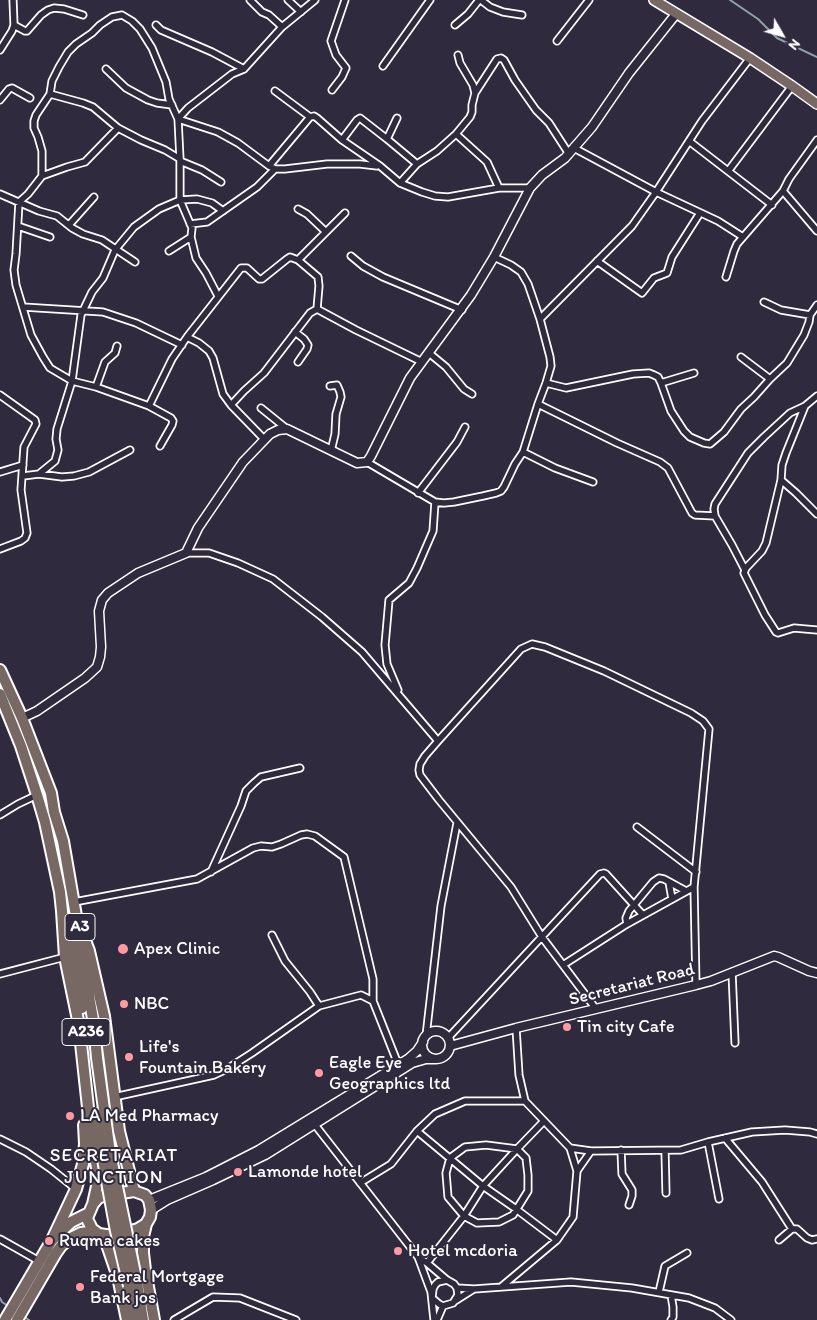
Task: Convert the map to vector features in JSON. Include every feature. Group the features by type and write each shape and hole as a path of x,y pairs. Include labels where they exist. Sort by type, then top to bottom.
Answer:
{"highway":[{"name":"A3","path":"0,670 22,718 51,793 54,812 63,841 76,916 89,951 104,1016 118,1131 134,1190"},
{"name":"A3","path":"0,694 38,795 53,859 62,911 65,957 79,1025 90,1128 97,1168 97,1186 91,1208"},
{"name":"A236","path":"62,911 72,945 88,1046 96,1114 106,1154"},
{"name":"A236","path":"76,916 94,1025 106,1154 116,1231 143,1320"},
{"path":"19,1306 39,1261 52,1240 76,1189 83,1164 85,1144 84,1114 71,987"},
{"path":"52,1240 91,1208 98,1198 134,1190 145,1195 155,1203 142,1237 145,1270 154,1320"},
{"path":"91,1208 88,1221 100,1233 117,1272 127,1320"},
{"path":"9,1319 61,1246 69,1239 81,1232 113,1236 138,1229 146,1224"},
{"name":"A236","path":"133,1285 135,1320"}],"main road":[{"path":"654,0 750,58 817,104"}],"street":[{"path":"0,50 14,25 13,0"},
{"path":"250,0 282,27"},
{"path":"288,0 301,12"},
{"path":"178,119 188,108 232,74 244,69 282,27 315,0"},
{"path":"332,90 346,68 336,55 331,41 345,0"},
{"path":"383,66 430,0"},
{"path":"455,24 468,14 480,0 490,7 503,12 522,15"},
{"path":"557,41 589,0"},
{"path":"14,25 27,31 41,15 54,8 83,15"},
{"path":"367,462 407,383 462,310 494,257 530,188 542,175 572,151 605,110 629,73 676,14"},
{"path":"42,176 42,151 34,128 34,122 36,115 50,94 52,82 59,67 68,52 76,44 112,17 122,15 140,29 152,48 166,82 178,119 180,200 192,228 191,237 196,258 206,272 218,296"},
{"path":"156,25 161,30 212,52 244,69"},
{"path":"458,55 460,64 473,85 475,93"},
{"path":"400,183 417,164 456,134 470,117 475,93 497,59 501,58 536,110 572,151 718,221 743,237"},
{"path":"540,319 632,226 702,121 750,58"},
{"path":"106,70 126,88 148,100 172,105"},
{"path":"729,170 792,86"},
{"path":"0,100 8,89 12,88 30,98"},
{"path":"275,91 310,117 314,116 317,118 342,140 380,166 400,183 436,196 456,196 499,188 530,188"},
{"path":"50,94 93,107 118,128 165,150 221,182"},
{"path":"190,224 207,222 257,188 310,117"},
{"path":"342,140 360,118 417,164"},
{"path":"387,139 397,118"},
{"path":"178,119 218,132 238,143 272,167 299,168 327,164 380,166"},
{"path":"118,128 85,162 42,176 19,202 14,270 16,285 31,335 50,368 72,381 96,387 149,406 171,418 172,425 160,446"},
{"path":"456,134 487,162 499,188"},
{"path":"726,277 734,251 743,237 783,191 789,179 817,140"},
{"path":"689,141 772,205"},
{"path":"783,191 817,231"},
{"path":"0,194 39,211 57,216 69,226 83,234 102,240 135,262"},
{"path":"69,226 94,198"},
{"path":"39,474 55,461 58,450 57,429 72,381 81,315 92,292 103,278 115,250 134,227 159,209 180,200 198,199 212,203 223,211"},
{"path":"298,209 307,214 326,232"},
{"path":"298,260 345,213"},
{"path":"597,261 642,293 654,278 667,272 672,257 700,213"},
{"path":"18,226 50,237"},
{"path":"169,251 191,237"},
{"path":"350,256 383,277 462,310"},
{"path":"149,406 163,376 182,345 241,268 247,268 262,279 290,257 298,260 318,277 317,309"},
{"path":"261,408 288,429 357,463 367,462 435,502 454,502 501,491 523,452 551,366 540,319 528,284 521,272 512,265 494,257"},
{"path":"764,302 782,310 810,316"},
{"path":"546,383 566,388 633,374 649,373 658,377 662,383 671,411 684,430 690,436 710,444 724,432 741,409 787,363 804,335 810,316 817,305"},
{"path":"23,308 103,312 131,321 182,345"},
{"path":"231,406 264,373 310,313 317,309"},
{"path":"317,309 422,362"},
{"path":"295,332 308,345 307,350 298,362"},
{"path":"187,338 199,343 209,351 213,358 223,394 231,406 264,439"},
{"path":"96,387 105,362 115,353 117,346"},
{"path":"429,353 446,367 464,389 472,394"},
{"path":"741,358 770,379"},
{"path":"662,383 694,373"},
{"path":"330,386 337,385 340,392 331,451"},
{"path":"0,395 35,420 36,424 24,446 21,490 27,533 21,541 0,549"},
{"path":"817,396 805,406 790,413 748,453 714,508 715,516 745,570 744,573 765,615 776,632 794,628 817,630"},
{"path":"538,404 660,462 668,468 692,513 695,515 715,516"},
{"path":"745,570 762,551 766,543 784,459 805,406"},
{"path":"418,493 457,442 465,427"},
{"path":"186,553 198,528 243,462 264,439 278,430 288,429"},
{"path":"23,476 39,474 62,477 74,476 89,472 130,450"},
{"path":"523,452 555,468 593,482"},
{"path":"0,472 23,466"},
{"path":"781,480 796,492 817,514"},
{"path":"400,695 388,664 385,645 389,600 409,583 417,568 433,531 435,502"},
{"path":"22,718 37,711 77,684 97,667 101,648 99,611 102,600 108,593 138,573 186,553 208,553 238,563 273,579 322,617 362,652 438,741"},
{"path":"596,1009 542,937 511,886 457,823 420,775 419,770 420,764 438,741 522,649 532,644 545,647 604,671 691,712 703,721 709,729 694,887 696,986"},
{"path":"211,872 246,792 254,782 261,777 300,768"},
{"path":"0,815 38,795"},
{"path":"435,1059 423,1050 424,1039 441,906 457,823"},
{"path":"638,827 696,872"},
{"path":"74,902 197,878 253,848 281,844 306,834 315,836 342,854 345,860 373,979 373,1001 398,1064"},
{"path":"313,1122 412,1064 444,1056 447,1053 449,1042 600,874 604,872 643,915"},
{"path":"627,924 626,918 629,911 653,882 659,878 686,891"},
{"path":"669,882 672,899"},
{"path":"563,965 627,924 694,887"},
{"path":"272,935 285,962 319,1006"},
{"name":"Secretariat Road","path":"449,1042 696,986 774,956 778,956 809,971 817,972"},
{"path":"0,974 65,957"},
{"path":"732,972 735,1044"},
{"path":"114,1097 214,1075 227,1069 319,1006 361,995 373,1001"},
{"path":"501,1287 557,1240 573,1217 577,1171 570,1148 525,1101 519,1075 516,1028"},
{"path":"155,1203 248,1164 272,1150 408,1059 432,1032 444,1033 449,1042"},
{"path":"360,1183 391,1164 417,1131 435,1114 464,1101 525,1101"},
{"path":"427,1263 464,1216 483,1186 544,1121"},
{"path":"313,1122 418,1257 457,1288 458,1295 455,1301"},
{"path":"570,1148 591,1151 665,1151 681,1150 752,1132 785,1130 817,1134"},
{"path":"417,1131 483,1186 557,1240"},
{"path":"725,1138 762,1182 792,1229"},
{"path":"0,1139 26,1152 76,1189"},
{"path":"708,1142 719,1199"},
{"path":"486,1145 517,1148 526,1158 528,1191 513,1215 499,1222 476,1223 464,1216 448,1197 446,1173 450,1158 465,1147 486,1145"},
{"path":"621,1150 622,1174 632,1190 629,1205"},
{"path":"577,1171 591,1151"},
{"path":"665,1151 666,1193"},
{"path":"779,1240 792,1229 797,1229 812,1240 817,1239"},
{"path":"0,1240 39,1261"},
{"path":"659,1292 665,1266 687,1252"},
{"path":"418,1257 432,1298 435,1320"},
{"path":"432,1298 435,1285 438,1282 447,1280"},
{"path":"457,1288 474,1289 571,1282 632,1288 689,1298 715,1308 731,1320"},
{"path":"432,1298 443,1306 450,1305 474,1289"},
{"path":"671,1320 673,1317 672,1294"},
{"path":"174,1320 213,1297 240,1298 296,1320"},
{"path":"435,1320 443,1306"}],"waterway":[{"path":"730,0 758,19 777,38 817,57"},
{"path":"0,1298 8,1306"},
{"path":"23,1316 29,1320"}],"place":[{"name":"Apex Clinic","path":"123,949"},
{"name":"NBC","path":"124,1004"},
{"name":"Tin city Cafe","path":"567,1027"},
{"name":"Life's Fountain Bakery","path":"129,1057"},
{"name":"Eagle Eye Geographics ltd","path":"319,1073"},
{"name":"LA Med Pharmacy","path":"70,1116"},
{"name":"Lamonde hotel","path":"238,1172"},
{"name":"Ruqma cakes","path":"49,1241"},
{"name":"Hotel mcdoria","path":"398,1251"},
{"name":"Federal Mortgage Bank jos","path":"80,1287"}],"district":[{"name":"SECRETARIAT JUNCTION","path":"114,1167"}]}
